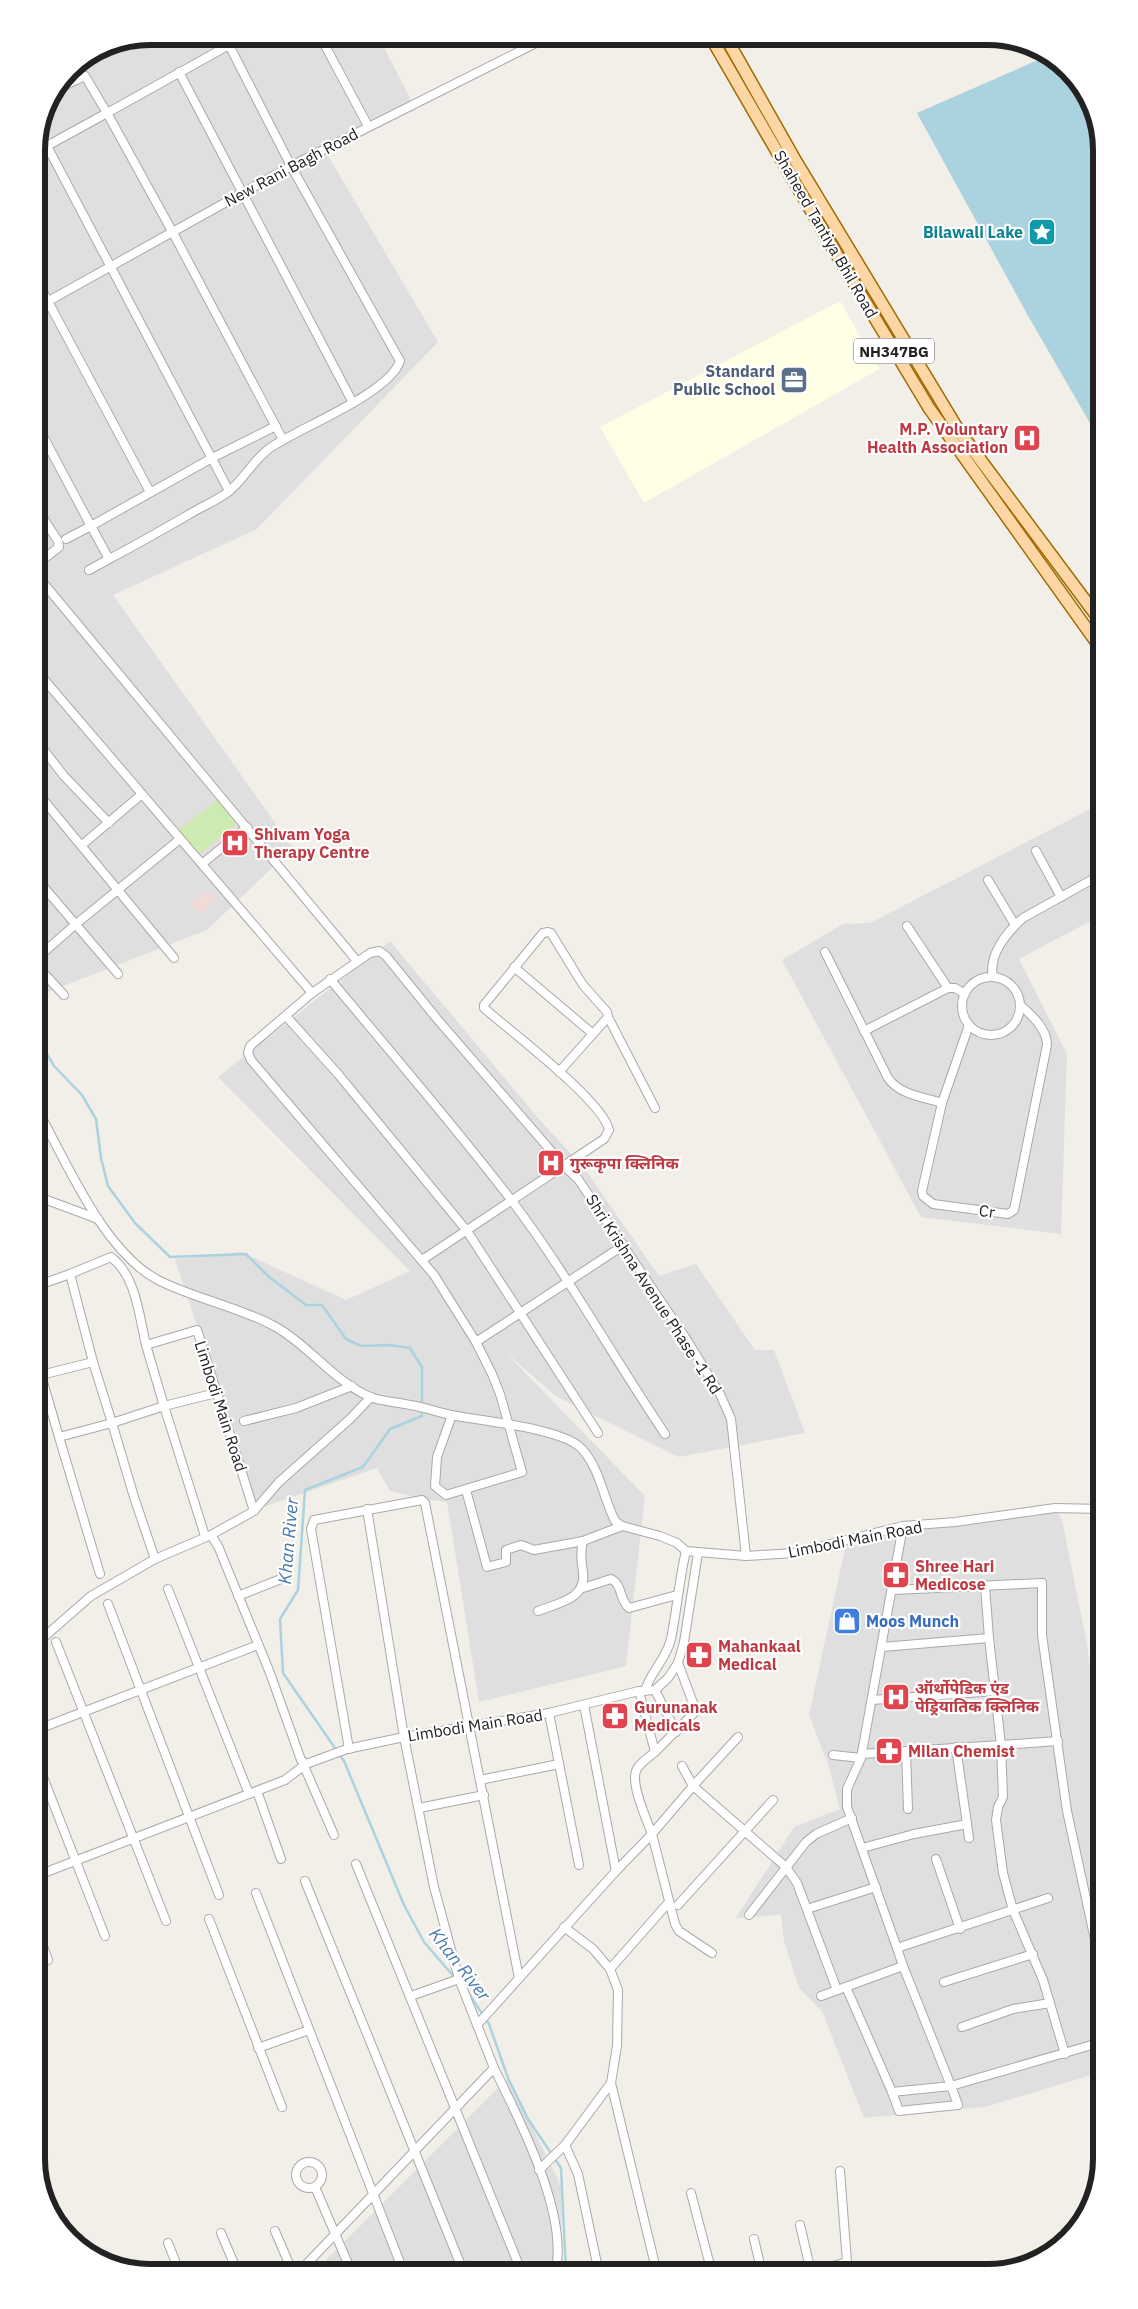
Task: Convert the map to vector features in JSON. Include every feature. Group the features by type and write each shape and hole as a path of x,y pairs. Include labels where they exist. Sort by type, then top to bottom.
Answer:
{"main road":[{"name":"Shaheed Tantiya Bhil Road","path":"715,45 834,250 929,408 1093,637"},
{"name":"Shaheed Tantiya Bhil Road","path":"730,45 794,158 959,431 1093,611"}],"street":[{"path":"88,570 229,491 258,458 283,440 353,403 384,383 397,370 400,361 291,166 229,45 47,146 229,491"},
{"path":"325,45 368,126"},
{"name":"New Rani Bagh Road","path":"45,304 291,166 532,45"},
{"path":"179,72 353,403"},
{"path":"69,83 85,76 172,231 283,440"},
{"path":"45,296 150,492"},
{"path":"66,539 212,458 276,426"},
{"path":"45,440 109,559"},
{"path":"45,521 58,541 59,547 45,558"},
{"path":"45,585 357,961 312,993 250,1046 248,1053 251,1060 434,1275 476,1342 500,1394 522,1472 446,1495 435,1486 437,1457 452,1415"},
{"path":"45,681 312,993"},
{"path":"45,752 64,776 109,823"},
{"path":"82,845 142,794"},
{"path":"45,802 174,958"},
{"path":"202,864 247,827"},
{"path":"45,951 180,839"},
{"path":"1036,851 1061,897"},
{"path":"993,977 991,968 993,959 1015,925 1093,879"},
{"path":"988,880 1015,925"},
{"path":"45,888 118,974"},
{"path":"907,926 948,988"},
{"path":"422,1260 512,1202 604,1139 609,1130 608,1122 601,1113 559,1072 484,1008 484,1005 514,967 544,933 551,933 583,985 607,1012 655,1108"},
{"name":"Shri Krishna Avenue Phase -1 Rd","path":"357,961 370,953 379,951 386,956 438,1020 564,1166 589,1192 692,1347 720,1394 732,1419 746,1556"},
{"path":"825,952 894,1087 903,1092 942,1103"},
{"path":"514,967 593,1034"},
{"path":"45,975 64,995"},
{"path":"993,977 1000,979 1012,986 1019,998 1018,1018 1004,1032 985,1035 969,1025 962,1007 965,994 968,988 980,979 993,977"},
{"path":"330,979 512,1202 568,1283 629,1380 666,1434"},
{"path":"864,1031 948,988 955,988 965,994"},
{"name":"Cr","path":"969,1025 942,1103 922,1196 933,1204 997,1213 1011,1212 1014,1210 1047,1044 1047,1036 1029,1013 1020,1005"},
{"path":"286,1016 338,1074 467,1231 598,1433"},
{"path":"559,1072 608,1017"},
{"path":"45,1123 114,1244 135,1264 157,1279 187,1292 239,1309 276,1327 352,1386 371,1397 452,1415 554,1434 571,1440 581,1447 592,1461 615,1521 622,1526 660,1536 677,1543 686,1551 671,1639 665,1657 642,1691 655,1752"},
{"path":"45,1199 98,1219"},
{"path":"476,1342 624,1245"},
{"path":"45,1283 111,1257 121,1265 131,1283 146,1345 164,1406 212,1539 238,1596 301,1760 305,1765 334,1835"},
{"path":"70,1274 93,1362 155,1559"},
{"name":"Limbodi Main Road","path":"146,1345 197,1330 254,1511"},
{"path":"45,1374 93,1362"},
{"path":"244,1421 296,1408 352,1386"},
{"path":"45,1389 100,1574"},
{"path":"59,1437 112,1424 164,1406 216,1393"},
{"path":"45,1636 91,1596 155,1559 212,1539 254,1511 279,1482 350,1419 371,1397"},
{"path":"466,1490 487,1567 506,1562 506,1550 521,1545 534,1550 583,1541 622,1526"},
{"path":"348,1749 311,1529 314,1520 422,1500 425,1503 520,1978"},
{"name":"Limbodi Main Road","path":"686,1551 746,1556 794,1553 903,1526 955,1522 1056,1508 1093,1509"},
{"path":"367,1509 404,1737 434,1887 459,1978 476,2025 539,2170 558,2235 557,2264"},
{"path":"846,1987 899,2112 958,2105 902,1966 847,1807 847,1789 862,1756 903,1526"},
{"path":"583,1541 580,1554 584,1581 583,1588"},
{"path":"676,1732 655,1690 668,1678 678,1663 684,1642 698,1553"},
{"path":"238,1596 286,1577"},
{"path":"538,1611 571,1597 583,1588 611,1579 618,1585 624,1605 629,1608 677,1595"},
{"path":"893,1590 1042,1583 1042,1635 1068,1820 1093,1932"},
{"path":"986,1586 1003,1797 998,1807 996,1820 1002,1873 1013,1910 1033,1954 1065,2054"},
{"path":"168,1589 249,1794"},
{"path":"108,1604 219,1896"},
{"path":"882,1647 989,1638"},
{"path":"56,1642 166,1920"},
{"path":"45,1726 258,1645"},
{"path":"678,1663 696,1711 637,1768 634,1777 679,1931 712,1952"},
{"name":"Limbodi Main Road","path":"45,1873 285,1780 305,1765 332,1753 404,1737 584,1706 642,1691 655,1690"},
{"path":"872,1700 995,1691"},
{"path":"584,1706 616,1871"},
{"path":"548,1713 579,1865"},
{"path":"476,2025 564,1927 652,1834 738,1737"},
{"path":"833,1755 862,1756 956,1747 1058,1741"},
{"path":"956,1747 969,1838"},
{"path":"906,1751 908,1809"},
{"path":"480,1780 559,1764"},
{"path":"682,1766 693,1786 786,1867 797,1883 838,1990"},
{"path":"45,1782 105,1936"},
{"path":"257,1791 281,1859"},
{"path":"419,1808 484,1795"},
{"path":"678,1905 773,1800"},
{"path":"749,1915 806,1842 816,1834 852,1818"},
{"path":"862,1848 914,1834 967,1824"},
{"path":"936,1859 960,1928"},
{"path":"356,1864 518,2264"},
{"path":"305,1881 460,2264"},
{"path":"807,1909 876,1887"},
{"path":"256,1893 401,2264"},
{"path":"897,1948 1048,1898"},
{"path":"610,1968 669,1902"},
{"path":"209,1919 282,2107"},
{"path":"564,1927 593,1949 610,1968 618,1990 617,2054 612,2083 654,2264"},
{"path":"45,1952 48,1960"},
{"path":"944,1982 1033,1954"},
{"path":"821,1996 902,1966"},
{"path":"411,1996 459,1978"},
{"path":"962,2027 1013,2009 1050,2003"},
{"path":"258,2048 309,2030"},
{"path":"892,2092 951,2086 1093,2045"},
{"path":"306,2264 494,2068"},
{"path":"539,2170 565,2145 612,2083"},
{"path":"565,2145 578,2174 598,2264"},
{"path":"840,2171 847,2262 840,2264"},
{"path":"315,2187 348,2264"},
{"path":"691,2193 710,2264"},
{"path":"800,2225 808,2264"},
{"path":"275,2231 289,2264"},
{"path":"221,2233 235,2264"},
{"path":"754,2239 760,2264"},
{"path":"168,2243 177,2264"}],"shaded area":[{"path":"143,45 383,45 413,104 324,149 438,342 257,529 113,595 293,848 207,930 48,992 45,989 45,143 56,103 71,81 89,65 131,47"},
{"path":"840,301 879,369 644,503 600,427"},
{"path":"1093,808 1093,920 1019,959 1067,1054 1061,1234 921,1217 782,960 843,924 870,923"},
{"path":"207,890 216,900 200,914 191,904"},
{"path":"390,941 538,1118 585,1169 659,1276 696,1264 755,1350 774,1350 805,1433 679,1457 557,1397 505,1352 645,1496 626,1666 479,1702 447,1502 427,1500 390,1491 377,1468 257,1509 175,1259 241,1252 346,1300 410,1271 218,1077"},
{"path":"1055,1508 1062,1520 1087,1644 1093,1695 1093,2075 985,2107 864,2118 822,2011 799,1988 784,1941 781,1915 736,1918 794,1827 840,1809 828,1764 809,1715 847,1539 903,1526"},
{"path":"508,2078 562,2188 560,2264 322,2264"}],"green space":[{"path":"219,799 238,822 199,855 179,830"}],"water":[{"name":"Bilawali Lake","path":"1040,59 1057,71 1079,97 1091,129 1093,150 1093,428 1027,314 917,113"}],"waterway":[{"name":"Khan River","path":"45,1050 54,1066 82,1095 96,1119 101,1158 108,1186 135,1223 170,1257 246,1254 268,1276 306,1305 322,1305 346,1339 361,1346 390,1345 410,1348 422,1367 422,1416 390,1429 363,1467 305,1490 298,1590 280,1619 283,1673 344,1761 404,1905 424,1942 455,1978"},
{"name":"Khan River","path":"467,1991 489,2024 508,2078 528,2119 561,2168 566,2264"}],"place":[{"name":"Bilawali Lake","path":"1042,232"},
{"name":"Standard Public School","path":"794,380"},
{"name":"M.P. Voluntary Health Association","path":"1027,438"},
{"name":"Shivam Yoga Therapy Centre","path":"235,843"},
{"name":"गुरूकृपा क्लिनिक","path":"551,1163"},
{"name":"Shree Hari Medicose","path":"896,1575"},
{"name":"Moos Munch","path":"847,1621"},
{"name":"Mahankaal Medical","path":"699,1655"},
{"name":"ऑर्थोपेडिक एंड पेड्रियातिक क्लिनिक","path":"896,1697"},
{"name":"Gurunanak Medicals","path":"615,1716"},
{"name":"Milan Chemist","path":"889,1751"}]}
